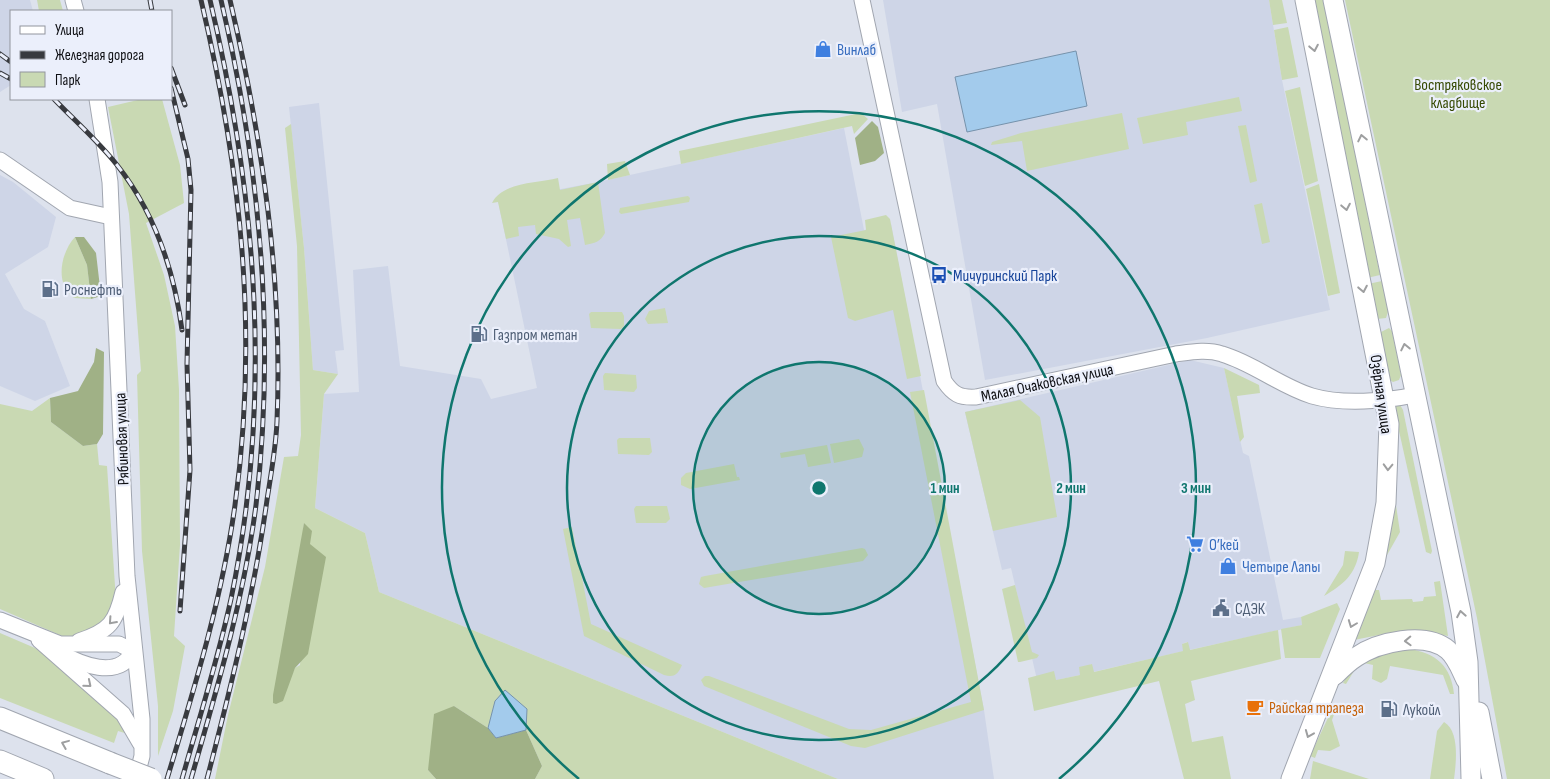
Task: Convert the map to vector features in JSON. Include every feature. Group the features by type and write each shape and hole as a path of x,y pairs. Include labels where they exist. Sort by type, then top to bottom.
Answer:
{"highway":[{"path":"0,718 151,779"},
{"path":"0,761 42,779"}],"main road":[{"name":"Озёрная улица","path":"1291,779 1368,584 1379,544 1388,472 1389,424 1386,400 1305,0"},
{"name":"Озёрная улица","path":"1332,0 1461,612 1468,662 1471,779"},
{"path":"1327,689 1335,676 1357,656 1372,648 1402,641 1433,642 1442,646 1456,660 1469,686"},
{"path":"1468,662 1492,779"}],"street":[{"name":"Малая Очаковская улица","path":"862,0 944,381 956,394 962,398 976,397 1176,354 1204,352 1223,354 1287,387 1313,396 1336,400 1386,400 1415,395"},
{"name":"Рябиновая улица","path":"96,100 107,152 127,576 133,651 142,719 142,748 136,779"},
{"path":"0,160 70,208 111,217"},
{"path":"68,645 95,636 116,618 127,576"},
{"path":"0,620 55,643 68,645 119,644 133,651 129,659 122,665 96,667 72,659 33,635"},
{"path":"33,635 123,714 142,748"}],"shaded area":[{"path":"0,0 30,0 33,10 10,10 10,86 0,92"},
{"path":"883,0 1269,0 1282,80 1330,310 1207,338 985,380 937,104 902,112"},
{"path":"319,103 344,350 335,351 338,374 313,370 304,248 289,107"},
{"path":"844,128 864,230 891,224 984,710 994,779 838,779 379,592 365,533 315,508 324,394 359,392 353,270 388,266 400,366 481,379 491,399 537,388 498,201 598,182"},
{"path":"0,175 13,182 56,217 48,247 5,274 24,309 45,321 70,386 35,401 0,386"},
{"path":"1190,360 1224,368 1243,453 1249,456 1283,620 1301,617 1302,625 1189,650 1187,642 1182,644 1184,651 1093,672 1091,664 1080,675 1038,684 1011,568 1002,570 965,412"}],"green space":[{"path":"37,0 60,0 63,10 39,10"},
{"path":"1269,0 1282,0 1287,23 1273,25"},
{"path":"1310,0 1324,0 1380,275 1367,278"},
{"name":"Востряковское кладбище","path":"1345,0 1550,0 1550,779 1507,779 1477,618"},
{"path":"1288,27 1298,77 1282,80 1274,30"},
{"path":"1300,87 1318,181 1305,186 1285,91"},
{"path":"1239,97 1242,111 1186,122 1188,135 1143,144 1137,118"},
{"path":"138,100 162,100 180,165 184,203 146,223 164,275 175,326 179,390 180,545 174,636 185,646 173,711 158,756 158,706 142,551 137,375 141,371 129,214 108,107"},
{"path":"1122,113 1129,149 1027,171 1022,141 991,145 992,142 1021,133"},
{"path":"862,114 868,119 854,134 852,126 681,164 679,151"},
{"path":"872,121 878,127 884,153 875,161 860,165 855,138"},
{"path":"291,124 304,248 313,370 338,374 324,394 315,508 365,533 379,592 838,779 535,779 542,766 526,730 527,709 495,701 488,728 454,706 428,770 436,779 215,779 228,715 265,567 284,457 298,456 301,435 297,246 285,128","holes":["304,523 309,544 300,665 295,668 288,682"]},
{"path":"1246,125 1257,181 1250,183 1238,126"},
{"path":"625,161 630,175 608,180 607,164"},
{"path":"558,178 560,190 598,182 605,233 601,238 594,243 585,245 580,218 567,220 571,246 568,247 559,239 536,234 535,225 518,227 519,236 506,239 498,202 492,203 497,196 512,187"},
{"path":"1319,184 1340,293 1328,296 1306,189"},
{"path":"688,196 690,198 689,202 621,214 619,212 620,208"},
{"path":"1262,203 1270,242 1262,244 1254,205"},
{"path":"886,215 890,219 921,376 907,379 893,310 855,321 848,318 831,237 866,230 865,220"},
{"path":"75,237 87,265 91,299 74,298 64,285 62,277 63,259 70,243"},
{"path":"75,237 84,237 96,253 101,296 91,299 87,265"},
{"path":"1382,281 1388,312 1386,318 1377,319 1368,284"},
{"path":"665,308 668,323 648,324 645,319 649,311"},
{"path":"591,312 622,312 624,326 621,329 591,328 589,314"},
{"path":"1389,328 1392,331 1401,375 1399,380 1393,382 1388,379 1379,333"},
{"path":"96,348 104,352 103,434 97,444 83,446 51,422 50,398 78,391 94,362"},
{"path":"1224,368 1259,385 1260,393 1237,396 1244,437 1240,442"},
{"path":"605,373 636,375 637,388 634,392 604,390 603,376"},
{"path":"924,390 984,710 865,748 851,746 704,686 701,680 705,676 709,676 849,729 871,730 971,702 910,392"},
{"path":"50,398 51,422 83,446 97,444 99,465 107,466 116,601 107,615 95,627 79,635 71,636 62,636 0,609 0,404 32,411"},
{"path":"1020,400 1040,417 1057,517 993,531 965,412"},
{"path":"1399,403 1403,410 1432,551 1431,554 1426,552 1393,404"},
{"path":"619,438 650,438 652,452 649,455 618,454 617,440"},
{"path":"859,439 864,449 862,457 834,463 830,444"},
{"path":"827,445 831,463 808,467 805,454 781,458 780,453"},
{"path":"734,464 737,477 740,480 690,489 681,485 681,478 686,473"},
{"path":"1394,492 1400,532 1382,564"},
{"path":"636,506 667,506 670,519 666,523 636,523 634,509"},
{"path":"304,523 312,531 310,544 326,557 308,654 295,668 283,701 276,704 273,703 273,695"},
{"path":"572,527 591,624 682,665 676,674 671,676 664,675 584,636 563,529"},
{"path":"865,549 868,555 863,561 704,588 699,584 701,577 705,576"},
{"path":"1345,551 1359,552 1355,567 1343,583 1324,596 1343,565"},
{"path":"1440,581 1448,636 1419,631 1394,632 1354,640 1373,590 1379,590 1381,600 1412,599 1413,602 1423,601 1424,597 1436,596 1434,582"},
{"path":"1015,585 1032,652 1039,655 1037,658 1020,662 1018,662 1002,589"},
{"path":"1337,603 1340,609 1320,658 1285,658 1281,629 1302,625 1301,617"},
{"path":"1278,630 1281,659 1191,681 1195,700 1185,704 1192,742 1223,736 1231,779 1184,779 1159,681 1034,711 1028,678 1054,671 1056,680 1080,675 1079,667 1092,664 1094,672 1183,651 1182,644 1188,642 1190,650"},
{"path":"0,633 35,648 49,657 122,719 128,734 118,731 114,743 0,698"},
{"path":"1409,649 1427,654 1440,662 1450,676 1454,694 1450,694 1443,675 1390,666 1387,679 1381,683 1372,679 1373,665 1364,663 1354,671 1346,684 1343,683 1355,668 1363,662 1390,652"},
{"path":"1334,705 1337,706 1332,720 1340,746 1330,751 1318,750 1315,758 1310,756"},
{"path":"454,706 488,728 496,738 526,730 542,766 535,779 436,779 428,770 434,714"},
{"path":"1444,722 1449,726 1455,740 1454,779 1430,779 1437,731"},
{"path":"1313,761 1369,779 1310,779"}],"water":[{"path":"1076,51 1087,106 967,132 955,77"},
{"path":"505,690 527,709 526,730 496,738 488,728 495,701"}],"railway":[{"path":"150,0 152,10"},
{"path":"167,779 206,644 223,575 235,505 242,440 245,377 242,251 236,189 227,126 201,0"},
{"path":"182,779 231,599 244,523 252,448 255,373 254,298 239,149 210,0"},
{"path":"191,779 237,609 251,540 262,441 264,314 261,251 246,125 235,62 221,0"},
{"path":"207,779 233,675 256,570 276,441 277,421 277,315 268,209 252,104 230,0"},
{"path":"0,54 10,61"},
{"path":"172,71 185,105"},
{"path":"0,73 10,78"},
{"path":"172,92 188,159 191,190 187,364 190,470 180,611"},
{"path":"55,100 110,156 142,203 161,243 168,264 182,330"}],"place":[{"name":"Винлаб","path":"823,49"},
{"name":"Мичуринский Парк","path":"939,275"},
{"name":"Роснефть","path":"50,289"},
{"name":"Газпром метан","path":"479,334"},
{"name":"О’кей","path":"1195,544"},
{"name":"Четыре Лапы","path":"1228,566"},
{"name":"СДЭК","path":"1221,608"},
{"name":"Райская трапеза","path":"1255,707"},
{"name":"Лукойл","path":"1389,709"}]}
